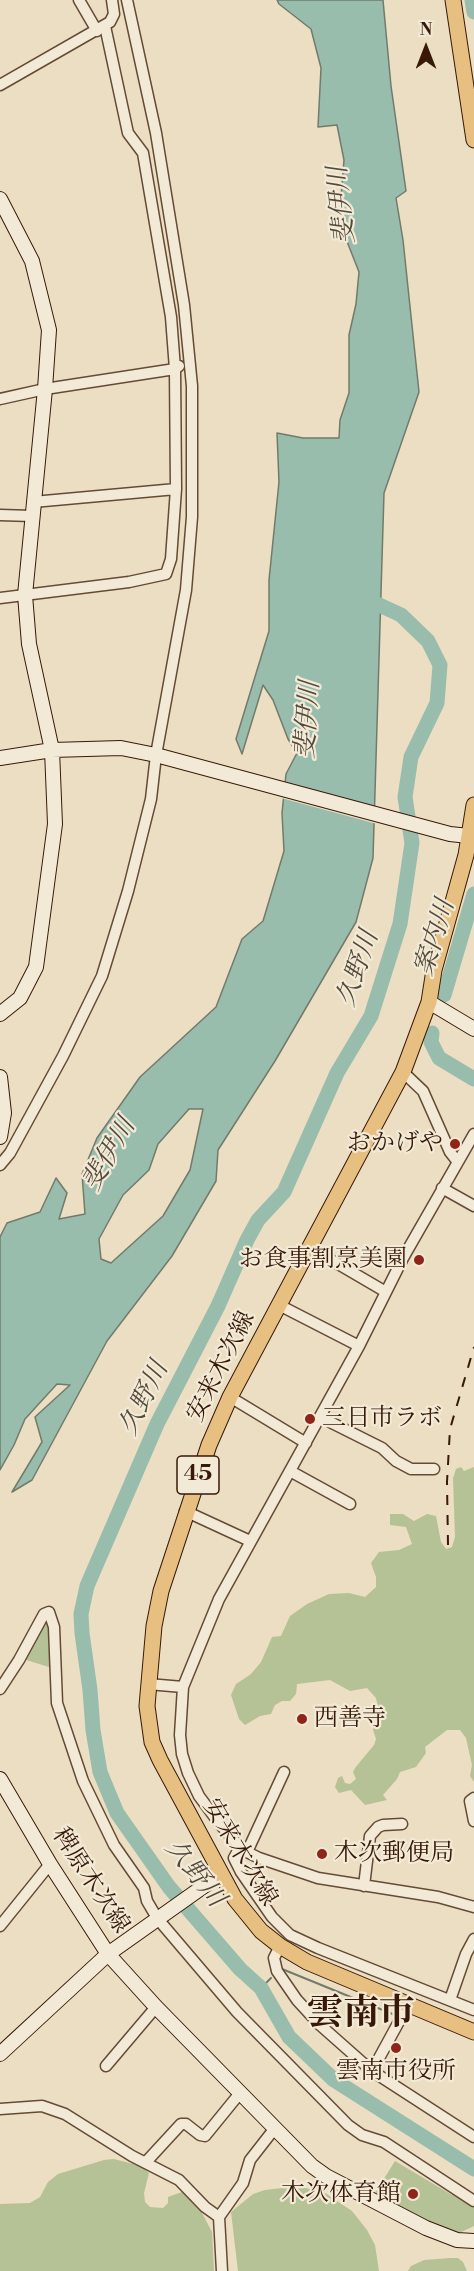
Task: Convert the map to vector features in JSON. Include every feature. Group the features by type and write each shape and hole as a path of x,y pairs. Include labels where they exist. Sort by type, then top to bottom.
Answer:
{"main road":[{"path":"453,0 474,140"},
{"name":"安来木次線","path":"474,805 471,836 434,970 429,1002 402,1072 230,1397 209,1444 185,1511 161,1591 148,1684 148,1724 152,1742 235,1899 261,1931 280,1946 307,1962 474,2032"}],"street":[{"path":"0,598 129,582 166,574 171,559 176,489 175,369 171,317 143,153 128,133 101,28 79,0"},
{"path":"0,86 101,28 113,18 112,0"},
{"path":"0,1165 10,1153 63,1056 102,976 128,891 161,757 186,590 192,517 192,386 184,305 156,133 128,0"},
{"path":"0,199 32,261 46,315 49,346 25,595 29,644 52,750 55,824 36,968 20,998 0,1014"},
{"path":"0,399 45,389 175,369 180,364 184,305"},
{"path":"33,502 176,489"},
{"path":"0,515 32,516"},
{"path":"0,758 52,750 121,748 450,834 471,836"},
{"path":"429,1002 474,1029"},
{"path":"402,1072 423,1091 450,1152 457,1161"},
{"path":"0,1077 4,1113 0,1137"},
{"path":"474,1134 442,1188 359,1346 219,1599 183,1687 180,1734 182,1754 199,1796 219,1823 243,1849 259,1858 318,1878 438,1897 474,1907"},
{"path":"442,1188 474,1206"},
{"path":"309,1247 386,1292"},
{"path":"279,1305 359,1346"},
{"path":"230,1397 306,1443"},
{"path":"320,1417 382,1448 396,1461 411,1469 434,1469"},
{"path":"290,1471 350,1504"},
{"path":"185,1511 250,1541"},
{"path":"0,1689 20,1660 44,1614 51,1613 54,1627 57,1703 83,1782 114,1845 144,1888 147,1901 237,2012 348,2125 362,2135 384,2142 474,2201"},
{"path":"148,1684 183,1687"},
{"path":"284,1772 243,1849 234,1858 240,1872 272,1917 290,1935 318,1948 474,2010"},
{"name":"稗原木次線","path":"0,1779 50,1864 108,1954 221,1874"},
{"path":"474,1798 470,1801 474,1821"},
{"path":"364,1886 370,1836 378,1827 402,1824"},
{"path":"0,1926 4,1911 50,1864"},
{"path":"450,2000 466,1954 474,1939"},
{"path":"280,1946 274,1959 277,1971 297,2000 346,2050 372,2071 474,2137"},
{"path":"0,2054 108,1954 156,2007 312,2166 326,2176 426,2228 457,2240 474,2241"},
{"path":"372,2071 408,2005"},
{"path":"106,2066 156,2007"},
{"path":"146,2162 181,2124 186,2124 200,2135 205,2136 240,2093"},
{"path":"0,2109 42,2106 55,2110 179,2180 205,2207 219,2217"},
{"path":"222,2271 219,2217 243,2183 250,2160 275,2128"}],"shaded area":[{"path":"461,1467 464,1471 474,1467 474,1782 470,1776 472,1765 466,1738 460,1730 447,1730 425,1747 426,1753 416,1767 400,1772 383,1795 387,1800 365,1805 351,1790 339,1793 335,1787 338,1778 342,1776 345,1783 350,1784 356,1779 353,1772 355,1768 374,1745 376,1739 373,1730 376,1720 374,1712 378,1707 376,1698 367,1688 350,1691 330,1680 297,1684 296,1694 290,1701 282,1701 275,1705 271,1714 260,1716 245,1725 239,1719 231,1695 236,1684 251,1674 261,1662 272,1637 281,1636 290,1616 307,1604 329,1594 349,1593 365,1597 376,1587 376,1577 371,1563 379,1552 399,1550 412,1544 406,1527 390,1525 390,1514 403,1514 414,1521 427,1514 436,1516 441,1542 446,1549 452,1547 455,1537 453,1478 456,1469"},
{"path":"46,1621 48,1625 52,1668 23,1659"},
{"path":"114,2159 141,2166 149,2173 144,2193 145,2202 150,2207 163,2208 168,2203 168,2197 182,2192 202,2213 212,2232 214,2271 0,2271 0,2204 30,2203 40,2197 48,2182 58,2174"},
{"name":"木次体育館","path":"395,2161 452,2195 454,2192 474,2206 474,2226 457,2234 432,2227 375,2193"},
{"path":"298,2186 325,2193 352,2211 375,2245 379,2271 238,2271 231,2212 253,2194 265,2190"},
{"path":"458,2258 463,2262 467,2271 408,2271 411,2266 424,2260"}],"water":[{"name":"斐伊川","path":"277,0 383,0 391,86 406,191 396,198 403,240 419,392 384,493 373,858 356,922 275,1061 218,1150 216,1181 172,1256 107,1341 32,1480 12,1492 42,1442 35,1417 70,1385 57,1384 25,1419 0,1470 0,1237 7,1223 40,1212 56,1178 67,1193 59,1219 85,1214 82,1174 97,1138 140,1077 216,1007 242,939 263,921 284,851 282,813 286,774 297,753 288,739 273,700 263,685 242,754 236,739 269,631 269,580 279,482 277,433 303,438 339,438 340,420 349,393 349,335 356,304 359,272 339,221 344,160 337,125 318,127 321,68 311,29","holes":["189,1109 203,1109 190,1170 163,1216 111,1263 101,1259 99,1239 123,1195 149,1170 158,1144"]}],"pier":[{"path":"282,783 377,809 377,824 281,798"}],"waterway":[{"name":"案内川","path":"472,0 474,12"},
{"name":"久野川","path":"362,597 401,615 428,641 440,665 437,703 411,757 405,797 412,843 400,924 371,1016 337,1073 284,1192 258,1220 247,1240 218,1306 157,1424 87,1586 81,1614 82,1633 100,1772 117,1813 169,1887 240,1969 261,1988 289,2037 334,2080 474,2169"},
{"name":"案内川","path":"444,995 474,894"},
{"name":"案内川","path":"432,1033 431,1042 439,1058 474,1079"},
{"path":"282,1969 395,2015"},
{"path":"261,1988 271,1978"}],"railway":[{"path":"448,1545 447,1482 450,1429 474,1347"}],"place":[{"name":"おかげや","path":"455,1144"},
{"name":"お食事割烹美園","path":"419,1260"},
{"name":"三日市ラボ","path":"310,1419"},
{"name":"西善寺","path":"302,1719"},
{"name":"木次郵便局","path":"322,1854"},
{"name":"雲南市役所","path":"396,2048"},
{"name":"木次体育館","path":"413,2194"}],"district":[{"name":"雲南市","path":"361,2015"}]}
